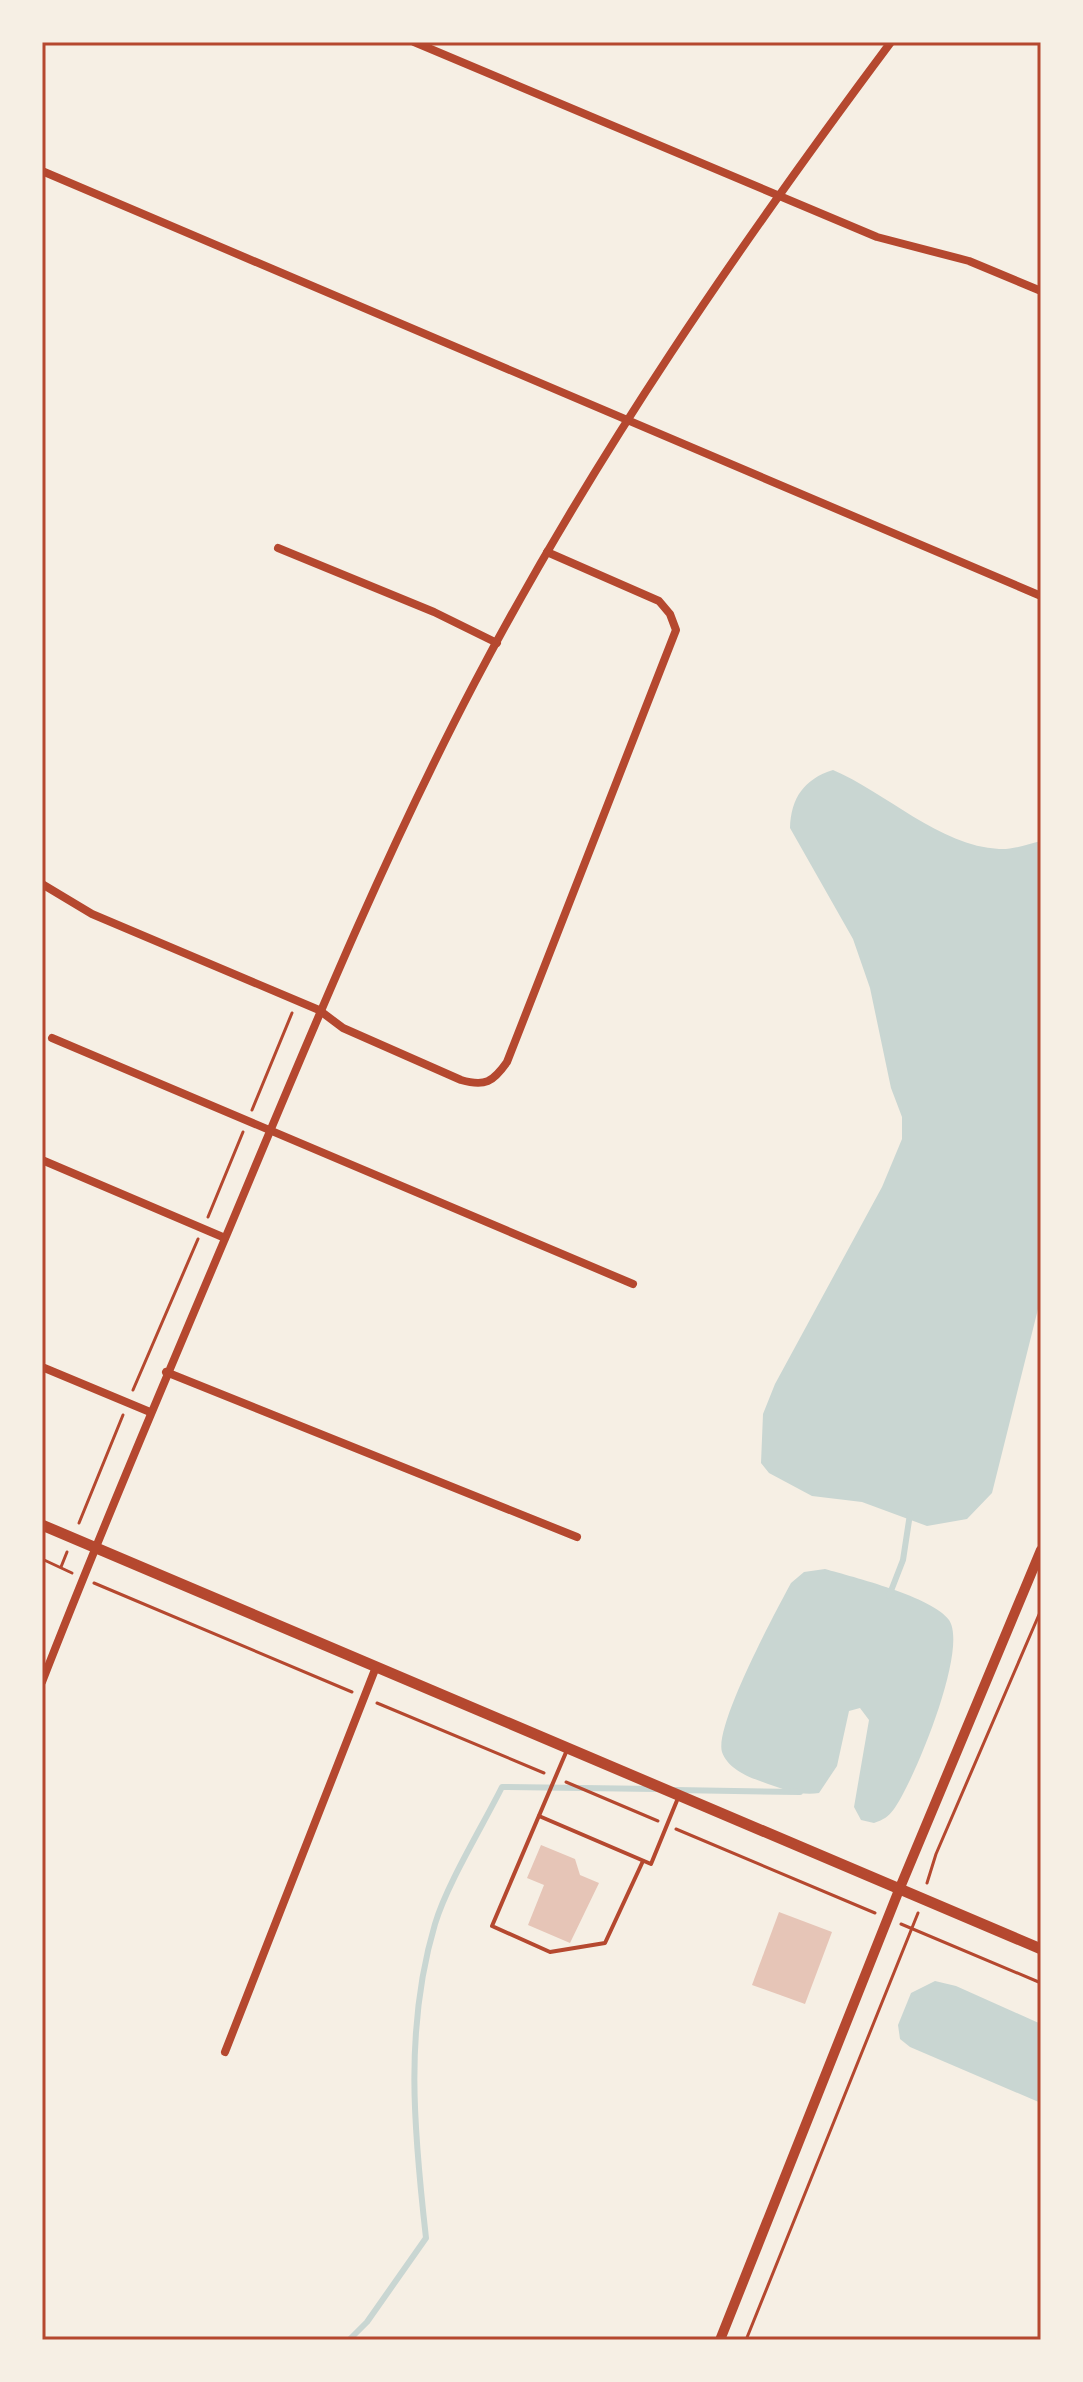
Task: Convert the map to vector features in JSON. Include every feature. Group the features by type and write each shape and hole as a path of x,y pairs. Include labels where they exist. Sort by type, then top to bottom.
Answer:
{"main road":[{"path":"42,1525 1041,1949"}],"street":[{"path":"414,42 877,237 969,261 1041,291"},
{"path":"42,1682 166,1372 319,1010 378,878 497,643 626,420 776,196 891,42"},
{"path":"42,171 1041,596"},
{"path":"278,548 434,612 497,643"},
{"path":"42,884 92,914 319,1010 343,1028 461,1080 478,1085 492,1082 507,1062 676,630 670,614 659,601 547,552"},
{"path":"52,1038 633,1284"},
{"path":"42,1160 225,1238"},
{"path":"42,1367 150,1412"},
{"path":"166,1372 577,1537"},
{"path":"720,2340 899,1890 1041,1550"},
{"path":"225,2052 376,1667"}],"lane":[{"path":"568,1748 492,1926 550,1952 605,1943 643,1861"},
{"path":"539,1816 651,1864 679,1796"}],"path":[{"path":"61,1567 297,1001"},
{"path":"42,1559 1041,1983"},
{"path":"746,2340 912,1929 936,1854 1041,1610"}],"shaded area":[{"path":"833,770 934,828 977,846 1015,848 1041,841 1041,1297 992,1493 967,1519 927,1526 862,1502 812,1496 769,1473 761,1463 763,1414 775,1384 882,1187 902,1139 902,1117 891,1088 870,988 853,939 790,828 793,808 801,791 814,779"},
{"path":"825,1569 927,1603 949,1620 953,1635 946,1685 914,1772 894,1809 874,1823 861,1820 854,1807 869,1720 860,1708 849,1711 837,1766 819,1793 782,1789 754,1779 732,1766 722,1752 722,1738 736,1694 791,1583 804,1572"},
{"path":"935,1981 956,1986 1041,2024 1041,2103 910,2047 900,2039 898,2025 911,1993"}],"building":[{"path":"541,1845 575,1859 580,1875 599,1883 570,1943 528,1925 544,1885 527,1878"},
{"path":"779,1912 832,1932 805,2004 752,1985"}],"waterway":[{"path":"889,1596 903,1560 910,1514"},
{"path":"349,2340 367,2322 426,2238 414,2080 415,2041 425,1963 448,1891 502,1787 656,1789"},
{"path":"675,1790 800,1792"}]}
